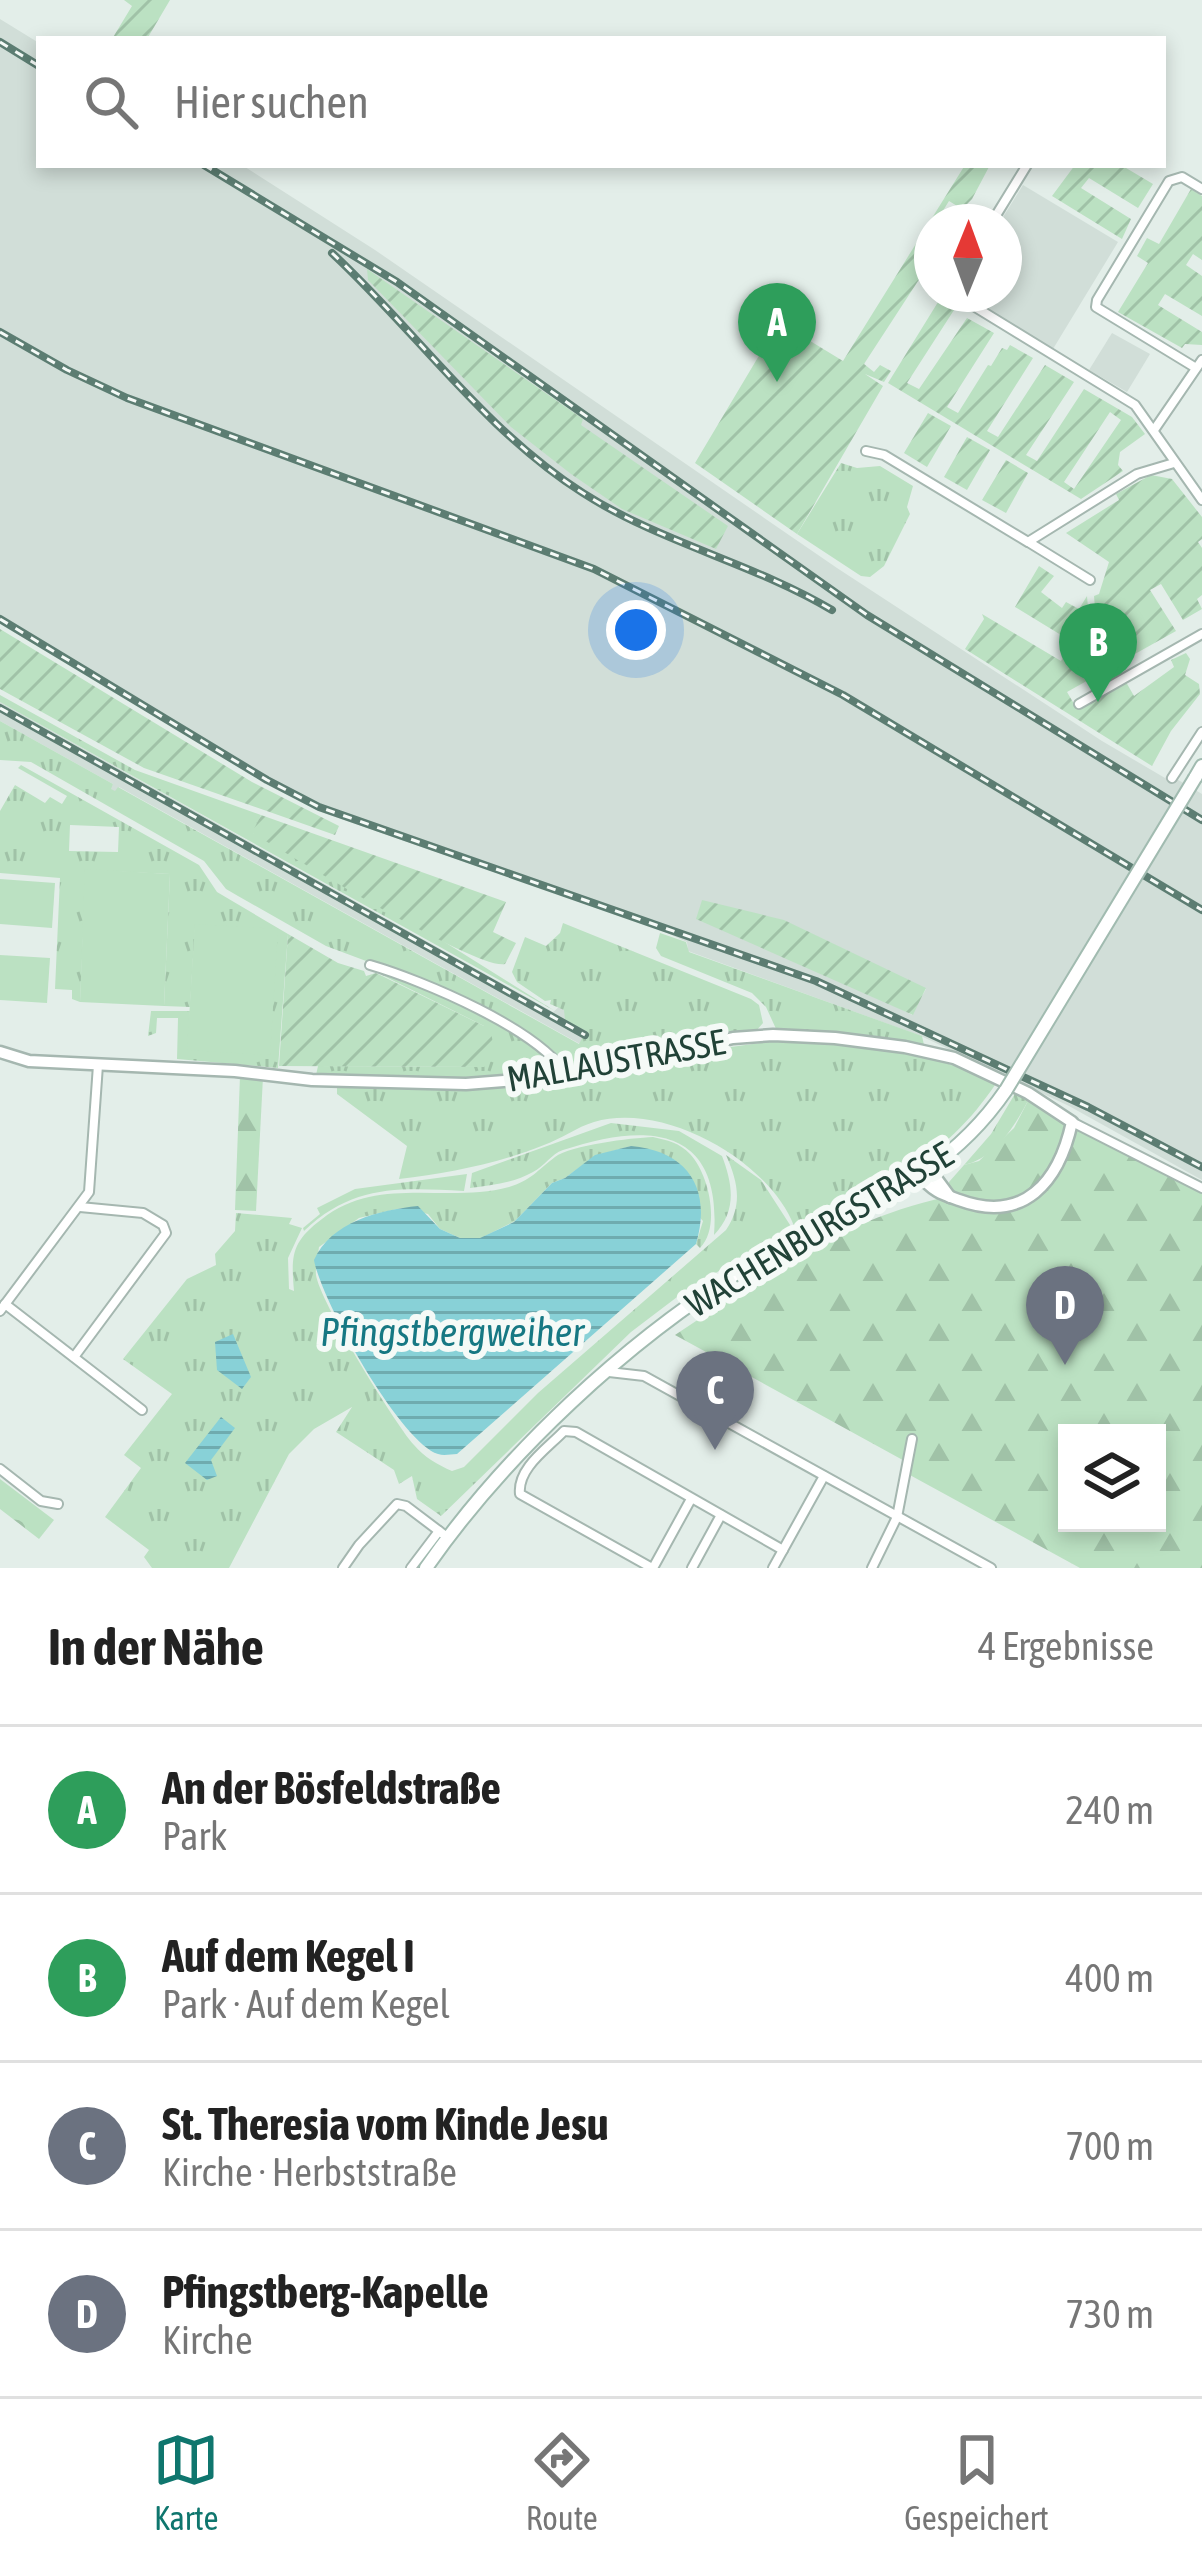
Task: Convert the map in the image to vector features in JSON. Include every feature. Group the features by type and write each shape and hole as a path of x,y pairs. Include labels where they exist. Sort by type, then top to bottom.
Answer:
{"main road":[{"name":"WACHENBURGSTRASSE","path":"426,1568 443,1534 524,1452 682,1310 741,1270 926,1173 976,1129 1006,1090 1198,772"}],"street":[{"path":"1003,204 1025,168"},
{"path":"1154,430 1199,364 1096,307 1097,299 1169,181 1182,177 1202,189"},
{"path":"983,312 1135,405 1202,500"},
{"path":"866,451 884,455 1090,580"},
{"path":"1028,542 1137,474 1174,463"},
{"path":"1079,704 1202,634"},
{"path":"1172,778 1202,731"},
{"path":"370,965 463,1000 556,1058 567,1076"},
{"name":"MALLAUSTRASSE","path":"0,1052 28,1061 409,1085 567,1076 733,1038 847,1039 955,1058 1028,1093 1072,1122"},
{"path":"98,1065 92,1180 80,1207 3,1307 142,1410"},
{"path":"926,1173 930,1189 950,1197 1000,1207 1028,1198 1057,1166 1072,1122 1202,1188"},
{"path":"74,1357 166,1233 163,1225 142,1214 80,1207"},
{"path":"626,1356 631,1372"},
{"path":"626,1356 644,1376"},
{"path":"609,1372 644,1376 975,1564 992,1568"},
{"path":"692,1499 653,1568 520,1494 518,1483 564,1431 571,1430 783,1550"},
{"path":"872,1568 897,1517 912,1439"},
{"path":"0,1469 41,1501 58,1504"},
{"path":"773,1568 824,1476"},
{"path":"344,1568 397,1504 406,1505 443,1534"},
{"path":"692,1568 721,1515"},
{"name":"WACHENBURGSTRASSE","path":"411,1568 443,1534"}],"shaded area":[{"path":"0,19 36,41 36,168 247,168 375,250 837,568 1102,741 1202,794 1202,1180 1069,1106 921,1036 688,951 687,942 656,928 318,811 0,624","holes":["702,901 785,921 926,989 912,1015"]},
{"path":"1023,185 1118,242 1053,349 992,312 1022,312 1022,204 1011,204"},
{"path":"1112,333 1150,354 1127,392 1089,370"},
{"path":"0,702 553,1012 559,1007 565,1010 566,1020 587,1031 580,1044 119,787 115,792 110,789 113,784 0,721"}],"green space":[{"path":"124,0 170,0 149,36 114,36 132,6"},
{"path":"963,168 988,168 967,204 941,204"},
{"path":"1073,168 1126,168 1153,184 1138,208 1089,178 1081,188 1131,219 1122,239 1052,196"},
{"path":"1191,189 1202,196 1202,260 1193,254 1186,265 1202,276 1202,316 1165,294 1158,305 1202,332 1202,345 1182,348 1118,312 1148,263 1137,256 1147,238 1159,244"},
{"path":"914,247 914,287 864,364 874,372 880,365 891,371 884,382 865,374 883,386 797,534 695,463 779,322 843,361"},
{"path":"367,269 728,526 716,549 622,509 511,427 368,280"},
{"path":"932,312 953,312 907,383 919,389 967,318 994,333 947,407 958,413 1002,348 1007,350 1010,345 1033,358 987,431 998,437 1045,365 1074,382 1026,455 1037,461 1084,389 1132,417 1145,434 1120,452 1118,465 1123,471 1081,499 888,383","holes":["1110,412 1121,420 1074,489 1064,482"]},
{"path":"928,413 951,426 927,467 904,453"},
{"path":"967,437 990,450 967,490 944,477"},
{"path":"1006,460 1028,473 1006,513 982,500"},
{"path":"841,463 857,468 880,466 913,486 907,507 910,514 884,566 870,577 861,576 797,534"},
{"path":"1151,475 1172,479 1202,517 1198,542 1202,595 1197,599 1202,609 1183,620 1161,584 1150,590 1176,631 1067,692 1077,709 1126,682 1134,696 1174,667 1171,660 1186,653 1190,659 1185,675 1199,684 1200,694 1171,731 1152,766 965,649 984,619 982,614 1061,661 1067,650 1061,635 1015,607 1039,566 1054,576 1041,592 1062,608 1066,602 1079,609 1087,596 1090,631 1086,634 1100,659 1124,646 1121,641 1133,633 1122,615 1104,623 1096,621 1094,596 1099,594 1109,562 1066,533 1119,500 1116,494"},
{"path":"0,629 252,782 339,826 335,835 144,768 0,689"},
{"path":"0,695 135,770 261,815 253,833 435,936 555,1011 0,702"},
{"path":"0,721 113,784 111,789 118,787 579,1044 586,1031 565,1020 564,1010 550,1004 551,1000 545,1001 517,982 512,972 525,937 546,946 563,923 751,999 759,1005 763,1023 756,1031 567,1070 556,1054 457,995 326,946 238,896 226,889 204,861 31,762 0,760"},
{"path":"21,765 199,865 217,892 288,934 278,1068 177,1059 178,1018 157,1018 156,1033 148,1036 151,1011 190,1011 188,1050 195,924 190,1007 164,1006 170,874 86,870 80,1002 72,999 72,990 55,989 60,878 0,873 0,811 15,785 45,803 50,797 62,804 67,796 18,768","holes":["70,825 119,827 118,852 69,851"]},
{"path":"261,815 506,902 493,932 516,943 505,964 423,931 252,833"},
{"path":"85,869 170,874 164,1006 80,1002"},
{"path":"0,879 55,883 52,928 0,924"},
{"path":"702,900 784,920 926,988 913,1015 696,919"},
{"path":"195,924 278,929 270,1055 187,1050"},
{"path":"660,933 686,942 689,952 922,1036 924,1045 842,1032 777,1031 766,1007 752,993 661,956 656,948"},
{"path":"288,934 338,963 364,971 366,976 376,973 484,1026 491,1033 496,1057 484,1067 279,1066"},
{"path":"0,955 50,958 47,1003 0,1000"},
{"path":"376,972 461,1002 548,1056 558,1069 458,1082 316,1075 318,1066 483,1067 484,1026"},
{"path":"789,1039 895,1051 997,1082 932,1153 882,1185 794,1226 762,1179 738,1159 711,1142 651,1120 594,1122 509,1157 399,1179 407,1146 337,1094 337,1085 465,1087 570,1082 658,1066 686,1053"},
{"path":"240,1076 263,1077 256,1211 235,1210"},
{"path":"1016,1092 1030,1097 1011,1129 986,1155 964,1165 991,1134"},
{"path":"1030,1097 1202,1192 1202,1568 1080,1568 908,1474 910,1464 675,1335 805,1252 874,1219 947,1197 949,1182 964,1165 979,1161 1014,1128"},
{"path":"611,1123 679,1131 722,1156 729,1177 730,1207 714,1235 706,1171 692,1152 650,1136 594,1141 555,1154 526,1176 470,1188 472,1173"},
{"path":"653,1137 686,1150 703,1174 711,1214 700,1248 696,1244 703,1221 631,1146 595,1156 552,1183 515,1221 481,1238 460,1238 440,1229 428,1214 401,1208 359,1218 319,1247 316,1272 321,1289 359,1362 414,1445 452,1471 464,1467 538,1393 726,1230 737,1193 726,1155 761,1180 792,1228 685,1291 631,1332 441,1516 417,1499 412,1476 399,1484 394,1470 336,1432 352,1407 314,1429 289,1454 229,1568 152,1568 144,1557 149,1550 105,1517 141,1468 124,1455 172,1394 123,1359 187,1279 216,1265 215,1254 235,1231 236,1213 292,1218 289,1224 302,1228 288,1258 289,1289 294,1291 293,1259 299,1243 312,1227 344,1206 389,1194 509,1187 574,1149"},
{"path":"467,1174 464,1191 378,1192 341,1204 304,1231 320,1214 317,1208 355,1189"},
{"path":"0,1479 54,1520 39,1539 0,1509"}],"water":[{"name":"Pfingstbergweiher","path":"631,1146 668,1156 691,1177 701,1207 696,1244 457,1454 438,1454 422,1444 384,1398 346,1336 314,1260 322,1247 358,1220 418,1206 440,1229 460,1238 480,1238 514,1222 552,1183 595,1155"},
{"path":"233,1334 251,1377 242,1389 217,1370 215,1342"},
{"path":"221,1417 235,1428 211,1460 217,1476 207,1480 185,1463"}],"railway":[{"path":"0,42 36,64"},
{"path":"209,168 397,282 867,615 1202,820"},
{"path":"332,253 482,410 547,468 613,510 832,610"},
{"path":"0,332 127,398 594,569 843,695 1202,910"},
{"path":"0,619 319,807 816,981 1088,1107 1202,1167"},
{"path":"0,708 585,1035"}],"place":[{"name":"An der Bösfeldstraße","path":"777,382"},
{"name":"Auf dem Kegel I","path":"1098,702"},
{"name":"Pfingstberg-Kapelle","path":"1065,1365"},
{"name":"St. Theresia vom Kinde Jesu","path":"715,1450"}]}
